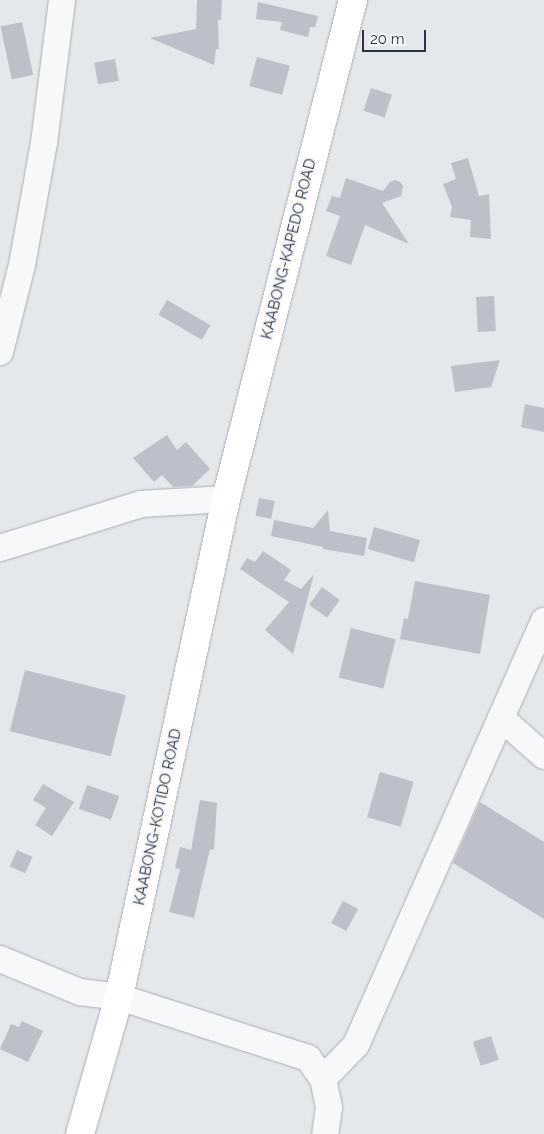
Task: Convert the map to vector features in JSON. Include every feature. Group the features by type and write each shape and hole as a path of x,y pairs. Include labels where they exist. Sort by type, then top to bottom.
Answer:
{"main road":[{"name":"KAABONG-KAPEDO ROAD","path":"226,498 353,0"},
{"name":"KAABONG-KOTIDO ROAD","path":"80,1134 119,997 226,498"}],"street":[{"path":"0,352 22,266 44,143 62,0"},
{"path":"0,548 140,504 226,498"},
{"path":"323,1079 356,1046 544,621"},
{"path":"501,718 544,756"},
{"path":"0,959 80,992 119,997 308,1058 323,1079 329,1106 325,1134"}],"building":[{"path":"197,0 222,0 221,20 218,20 219,49 216,49 214,65 150,38 196,29"},
{"path":"258,2 318,16 315,27 310,27 308,37 280,30 282,22 256,19"},
{"path":"22,22 33,75 12,79 0,27"},
{"path":"257,57 290,66 282,95 249,86"},
{"path":"115,59 119,81 98,84 94,63"},
{"path":"371,88 392,95 385,118 364,111"},
{"path":"468,158 479,196 489,194 491,239 470,237 471,220 450,217 452,207 443,184 456,179 451,163"},
{"path":"346,178 383,191 390,182 395,180 400,182 403,186 401,196 382,203 409,244 365,225 351,265 326,256 340,216 326,211 332,196 340,198"},
{"path":"494,296 496,331 478,332 476,297"},
{"path":"167,300 210,325 202,340 158,315"},
{"path":"500,360 491,387 455,392 451,366"},
{"path":"525,404 544,408 544,432 521,427"},
{"path":"167,435 177,450 186,442 210,469 192,486 173,487 162,475 154,482 133,458"},
{"path":"259,498 275,501 271,519 256,516"},
{"path":"328,510 330,531 367,538 364,556 323,549 323,547 271,536 274,520 313,528"},
{"path":"374,527 420,540 414,562 368,549"},
{"path":"263,551 291,570 284,580 301,589 314,574 293,654 265,630 289,602 240,569 247,558 255,562"},
{"path":"415,581 490,595 480,654 400,639 404,618 408,619"},
{"path":"322,587 340,600 327,618 309,605"},
{"path":"351,628 396,639 383,689 339,677"},
{"path":"25,670 126,695 111,756 10,731"},
{"path":"380,772 414,782 401,827 367,817"},
{"path":"43,784 74,802 52,836 35,825 46,808 33,800"},
{"path":"87,785 119,796 111,820 79,809"},
{"path":"200,800 217,803 214,850 210,849 194,918 169,912 180,869 175,868 180,847 191,850"},
{"path":"480,802 544,842 544,919 453,863"},
{"path":"17,850 33,857 25,873 10,866"},
{"path":"343,901 358,909 346,931 331,923"},
{"path":"22,1021 43,1031 28,1062 0,1049 11,1024 19,1027"},
{"path":"491,1036 499,1060 481,1066 473,1042"}]}
